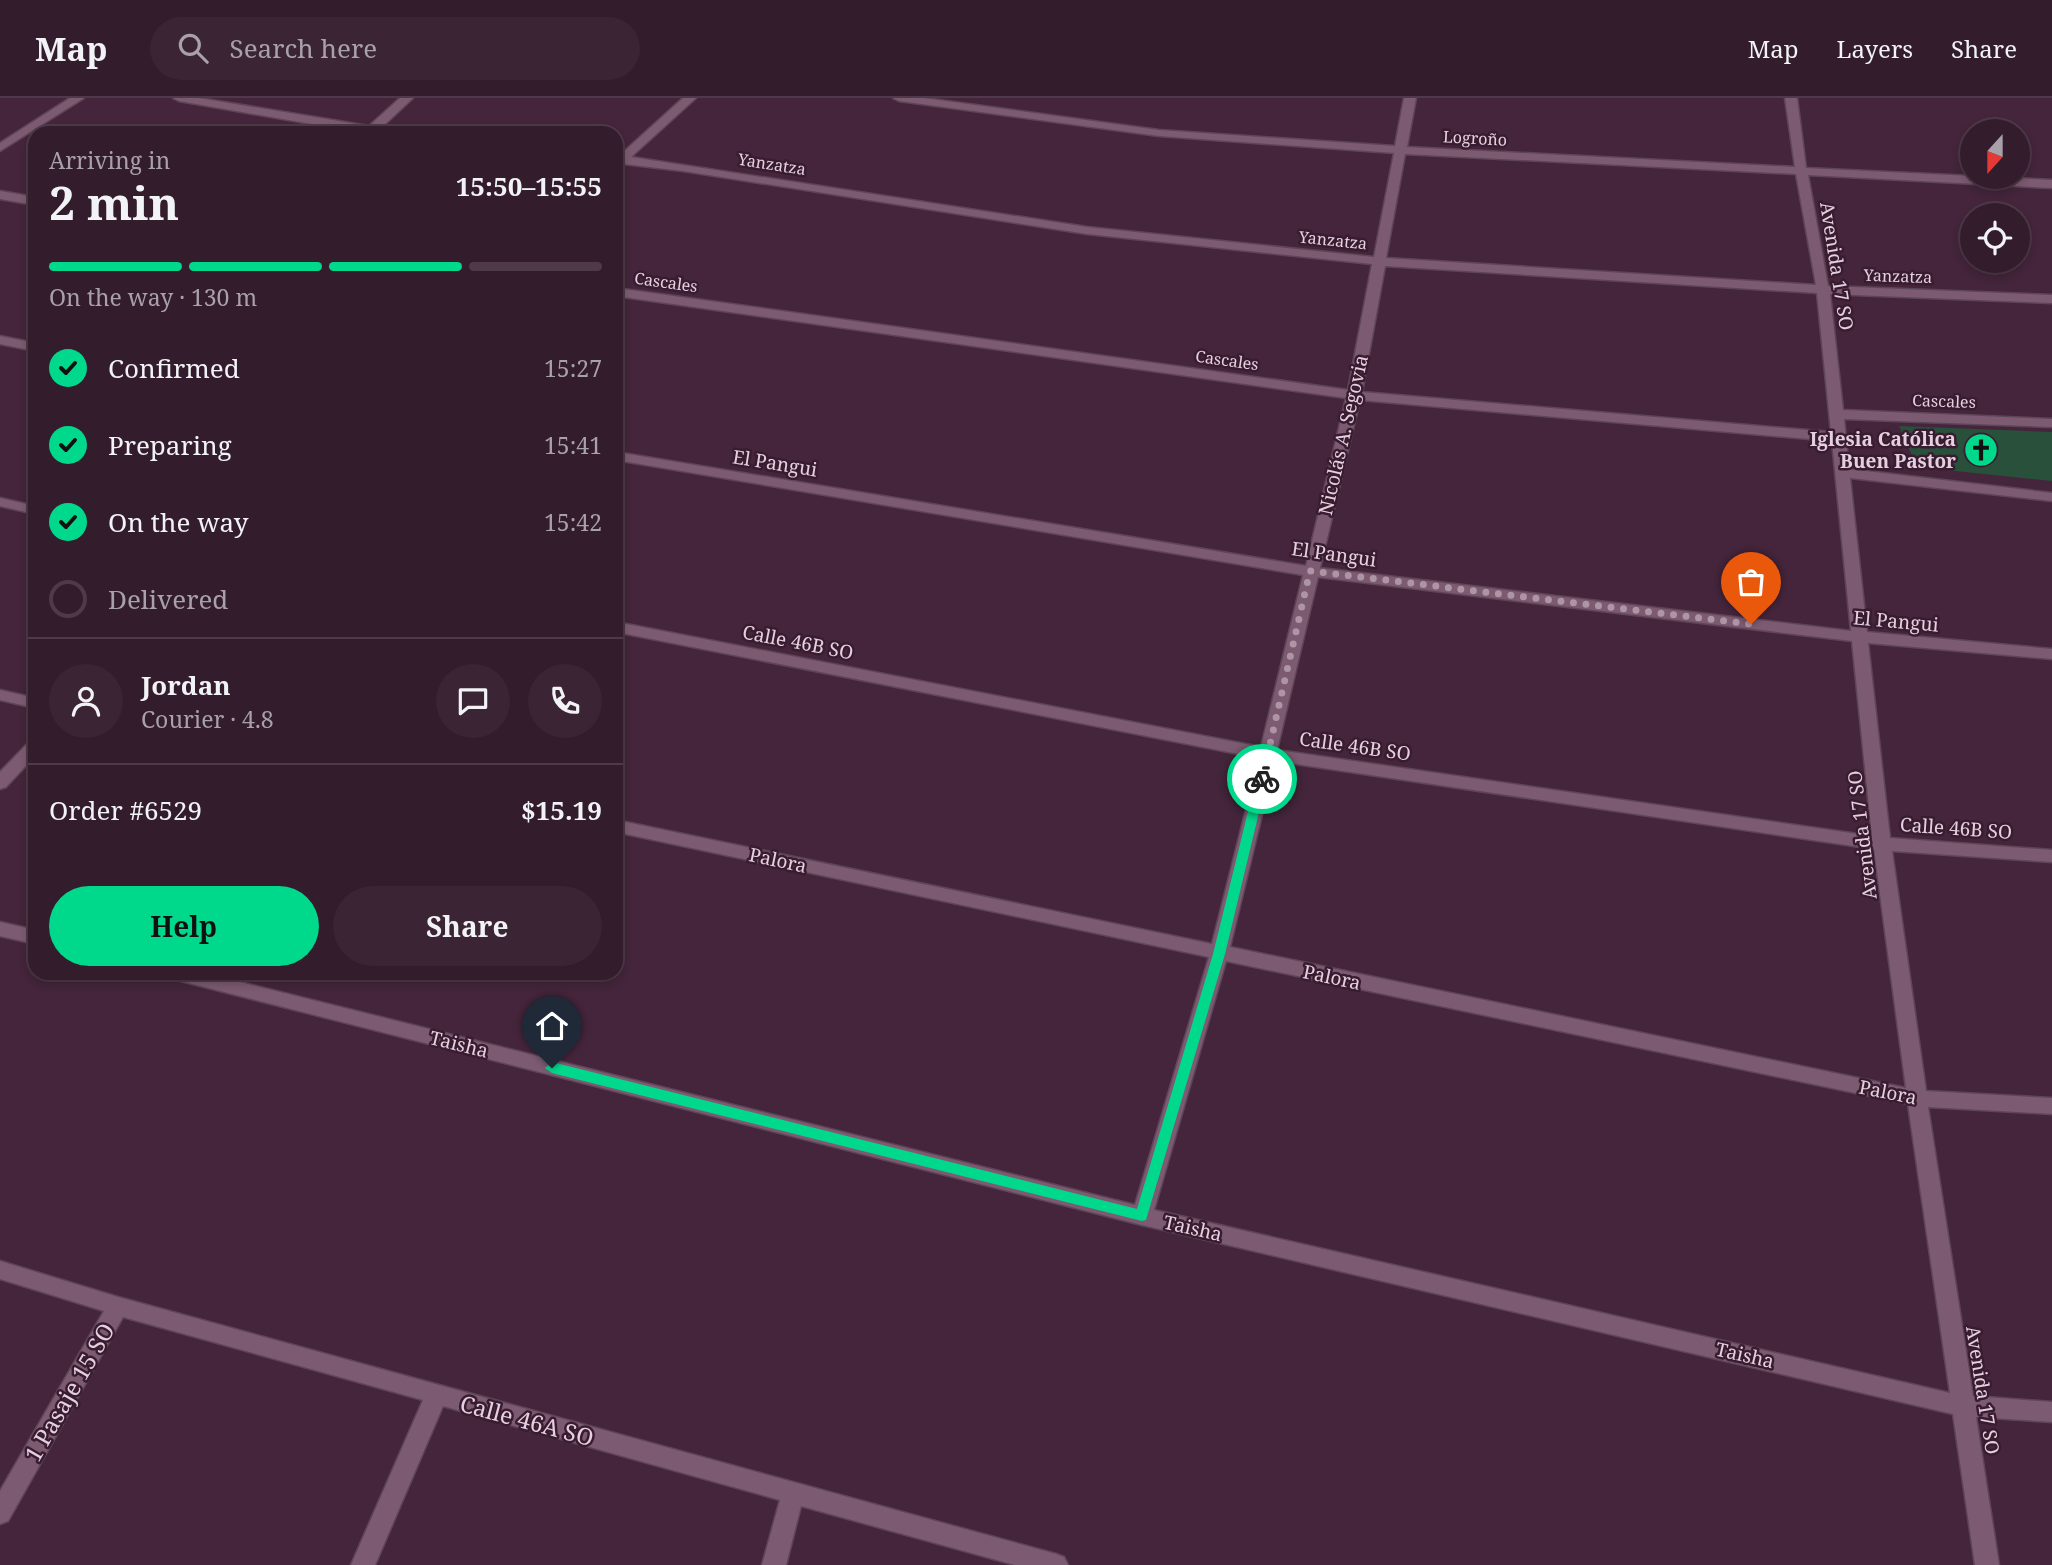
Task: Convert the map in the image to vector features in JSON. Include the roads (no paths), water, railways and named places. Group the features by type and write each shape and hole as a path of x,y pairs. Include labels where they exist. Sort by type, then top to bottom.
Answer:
{"street":[{"path":"34,126 78,98"},
{"path":"179,98 336,126"},
{"path":"377,126 407,98"},
{"path":"623,157 690,98"},
{"name":"Logroño","path":"899,98 1159,133 1401,150 2052,184"},
{"name":"Nicolás A. Segovia","path":"1142,1216 1219,954 1268,754 1354,395 1410,98"},
{"name":"Avenida 17 SO","path":"1791,98 1823,291 1882,844 1987,1565"},
{"path":"0,148 28,130"},
{"name":"Yanzatza","path":"623,162 1150,239 1381,262 1823,291 2052,299"},
{"path":"0,195 28,200"},
{"name":"Cascales","path":"623,293 1354,395 1837,437"},
{"path":"0,340 28,346"},
{"name":"Cascales","path":"1835,414 2052,423"},
{"name":"El Pangui","path":"623,457 1310,571 1862,637 2052,654"},
{"path":"1843,473 2052,497"},
{"path":"0,502 28,508"},
{"name":"Calle 46B SO","path":"623,629 1268,754 1882,844 2052,856"},
{"path":"0,695 28,701"},
{"path":"0,783 28,753"},
{"name":"Palora","path":"623,827 1917,1098 2052,1106"},
{"path":"0,929 28,935"},
{"name":"Taisha","path":"204,980 1142,1216 1964,1406 2052,1412"},
{"name":"Calle 46A SO","path":"0,1270 118,1307 1056,1565"},
{"name":"1 Pasaje 15 SO","path":"0,1513 118,1307"},
{"path":"363,1565 436,1395"},
{"path":"774,1565 793,1493"}],"place":[{"name":"Iglesia Católica Buen Pastor","path":"1981,450"}]}
